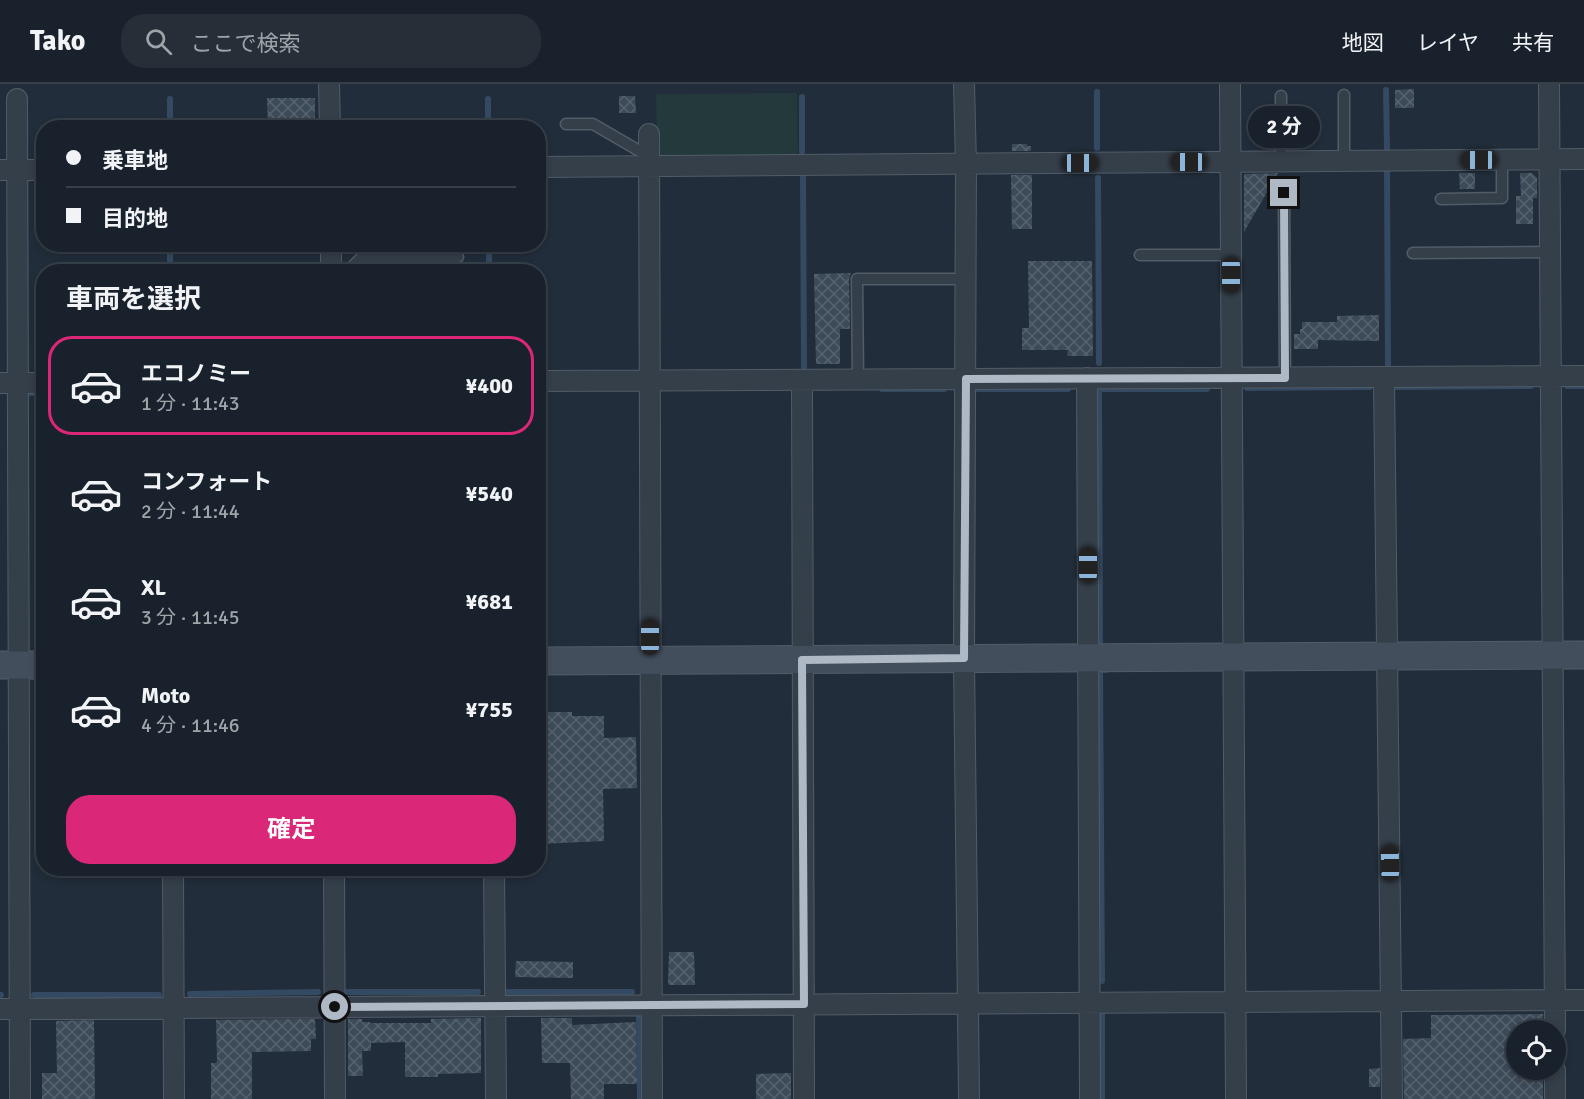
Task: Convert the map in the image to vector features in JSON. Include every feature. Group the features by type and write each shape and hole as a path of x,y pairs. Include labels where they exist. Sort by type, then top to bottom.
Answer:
{"street":[{"path":"329,84 330,120"},
{"path":"964,84 966,164 964,658 969,1099"},
{"path":"1230,84 1236,1099"},
{"path":"1549,84 1555,1020"},
{"path":"17,99 9,170 9,383 21,665 20,1099"},
{"path":"649,134 652,1099"},
{"path":"546,167 649,161 966,164 1584,159"},
{"path":"9,170 36,170"},
{"path":"546,381 1584,376"},
{"path":"1384,377 1392,1099"},
{"path":"1087,378 1090,1099"},
{"path":"801,380 804,1099"},
{"path":"9,383 36,383"},
{"path":"546,661 1584,655"},
{"path":"173,876 174,1099"},
{"path":"334,876 335,1099"},
{"path":"494,876 496,1099"},
{"path":"0,1009 1584,1000"},
{"path":"1555,1080 1555,1099"}],"lane":[{"path":"1344,95 1344,161"},
{"path":"1281,96 1281,161"},
{"path":"566,124 593,124 649,161"},
{"path":"1441,199 1502,198 1502,160"},
{"path":"1284,193 1285,378"},
{"path":"1413,253 1550,252"},
{"path":"1140,255 1231,255"},
{"path":"355,264 361,258 458,257"},
{"path":"858,379 857,279 966,279"}],"green space":[{"path":"797,93 798,157 662,158 657,154 656,94"}],"building":[{"path":"1414,89 1414,108 1395,108 1395,90"},
{"path":"619,96 635,96 636,113 619,113"},
{"path":"267,98 315,98 315,120 268,120"},
{"path":"1012,144 1027,144 1031,146 1031,151 1012,151"},
{"path":"1278,173 1244,232 1244,174"},
{"path":"1459,173 1475,173 1475,189 1460,189"},
{"path":"1520,173 1532,173 1537,178 1537,198 1533,198 1533,224 1516,224 1516,196 1521,196"},
{"path":"1011,175 1032,175 1032,229 1012,229"},
{"path":"1028,261 1092,261 1093,356 1067,356 1068,350 1022,350 1022,328 1029,328"},
{"path":"851,273 849,279 850,329 840,329 840,364 816,364 814,274"},
{"path":"1379,315 1379,341 1318,340 1318,349 1294,349 1294,334 1300,334 1302,322 1337,322 1337,316"},
{"path":"546,712 572,712 572,716 604,716 604,738 636,737 637,788 603,789 604,841 546,844"},
{"path":"669,952 694,952 695,985 669,985"},
{"path":"516,961 573,962 573,978 515,977"},
{"path":"1543,1014 1543,1020 1506,1020 1506,1080 1543,1080 1543,1099 1404,1099 1403,1039 1431,1038 1431,1015"},
{"path":"481,1018 481,1073 405,1077 405,1042 371,1043 371,1051 362,1051 363,1076 348,1076 348,1019 362,1019 362,1022 370,1023 431,1023 431,1019"},
{"path":"541,1018 572,1018 572,1025 636,1022 637,1084 604,1084 604,1099 571,1099 570,1063 542,1063"},
{"path":"315,1019 316,1039 311,1039 311,1051 252,1052 252,1099 211,1099 211,1063 217,1061 216,1020"},
{"path":"94,1020 95,1099 42,1099 42,1073 57,1073 56,1021"},
{"path":"1380,1068 1380,1087 1369,1087 1369,1069"},
{"path":"791,1073 791,1099 756,1099 756,1074"}],"waterway":[{"path":"1386,90 1387,149"},
{"path":"1097,92 1097,148"},
{"path":"802,97 802,152"},
{"path":"170,99 170,120"},
{"path":"488,99 488,120"},
{"path":"1387,171 1388,365"},
{"path":"803,175 804,367"},
{"path":"1098,178 1099,363"},
{"path":"170,252 170,264"},
{"path":"489,252 489,264"},
{"path":"1397,387 1531,386"},
{"path":"1567,386 1584,386"},
{"path":"1247,388 1370,387"},
{"path":"882,389 944,389"},
{"path":"977,389 1068,389"},
{"path":"1099,389 1207,389"},
{"path":"28,393 36,393"},
{"path":"1099,393 1100,644"},
{"path":"1102,981 1100,670 1106,670"},
{"path":"190,994 318,992"},
{"path":"347,992 478,992"},
{"path":"507,992 632,992"},
{"path":"34,995 159,995"},
{"path":"639,1014 640,1099"},
{"path":"1102,1015 1102,1099"}],"route":[{"path":"335,1007 804,1004 802,660 964,658 966,379 1285,378 1284,193"}]}
